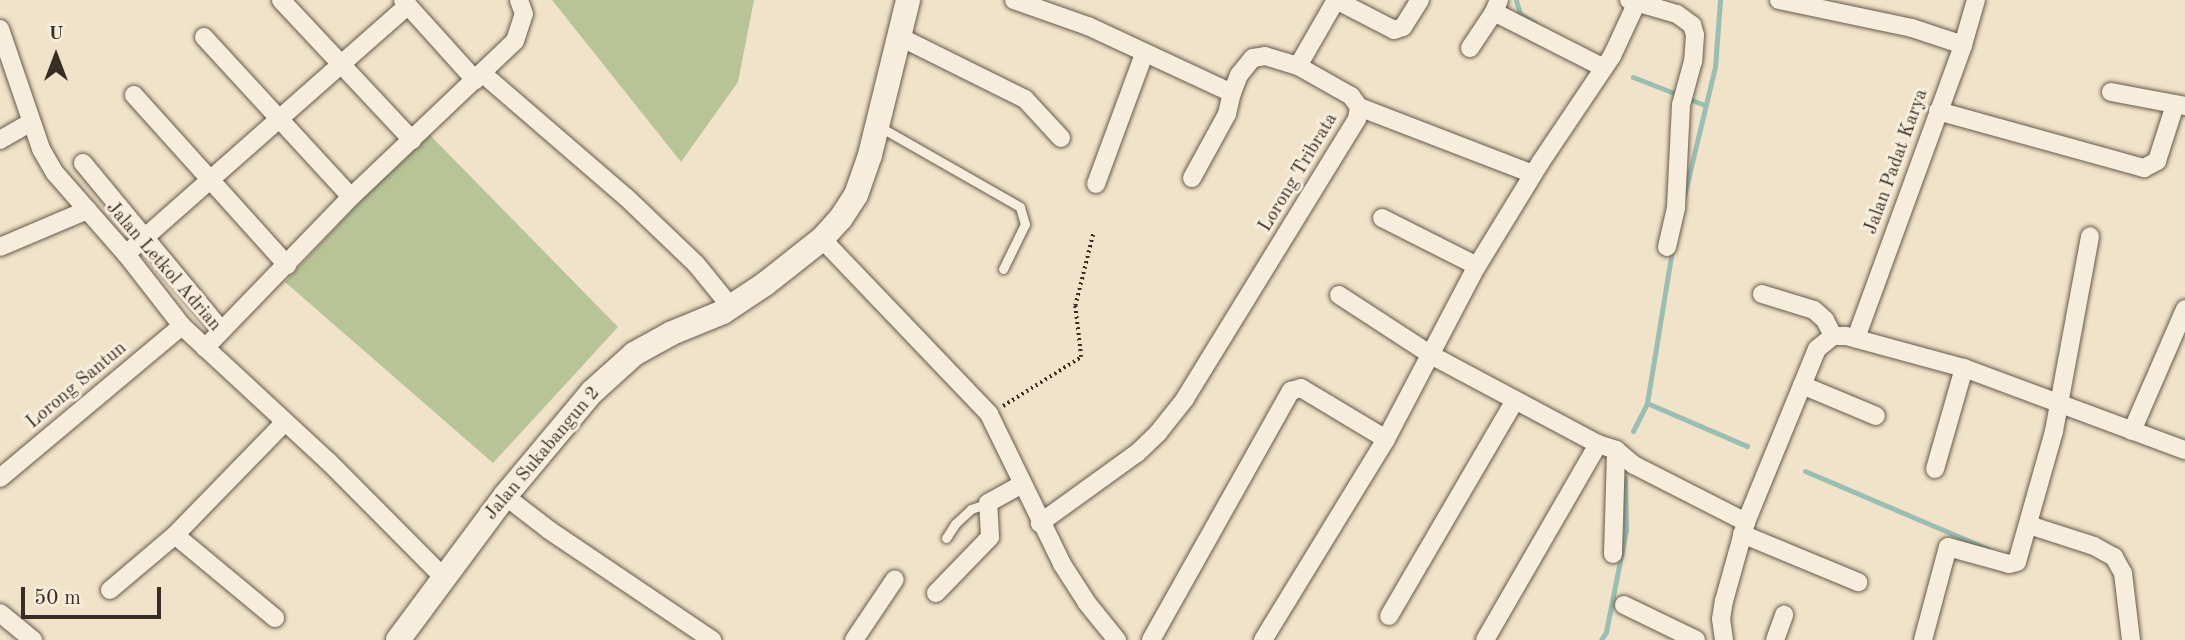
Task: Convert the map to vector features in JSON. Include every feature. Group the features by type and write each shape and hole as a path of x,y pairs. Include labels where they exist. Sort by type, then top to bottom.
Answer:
{"street":[{"path":"281,0 412,139"},
{"path":"205,348 351,197 515,41 521,30 524,14 519,0"},
{"name":"Jalan Sukabangun 2","path":"398,640 505,496 592,392 634,354 672,333 732,307 822,239 856,195 877,126 908,0"},
{"path":"1014,0 1088,26 1232,93 1227,114 1192,178"},
{"path":"1298,66 1336,0 1394,30 1403,27 1420,0"},
{"path":"1779,0 1912,28 1963,45"},
{"name":"Jalan Padat Karya","path":"1856,338 1963,45 1976,0"},
{"path":"1263,640 1386,439 1477,266 1533,174 1604,68 1635,1 1678,14 1692,25 1695,48 1681,105 1676,208 1667,247"},
{"path":"126,254 341,64 405,3 478,77 627,198 696,264 732,307"},
{"path":"1470,48 1496,6 1604,68"},
{"name":"Jalan Letkol Adrian","path":"0,29 32,122 52,167 126,254 182,326 328,461 445,579"},
{"path":"898,36 1025,99 1061,138"},
{"path":"204,37 351,197"},
{"path":"1096,184 1144,54"},
{"name":"Lorong Tribrata","path":"1040,523 1137,453 1158,433 1185,400 1357,119 1359,107 1351,96 1298,66 1258,55 1239,75 1232,93"},
{"path":"1938,111 2144,168 2157,161 2180,106 2111,92"},
{"path":"134,94 287,265"},
{"path":"1359,107 1533,174"},
{"path":"0,140 32,122"},
{"path":"83,163 143,239 221,330"},
{"path":"0,247 87,210"},
{"path":"1382,218 1477,266"},
{"path":"1923,640 1948,547 2013,564 2017,562 2029,525 2059,401 2090,236"},
{"path":"822,239 989,414 1040,523 1087,603 1117,640"},
{"path":"1762,294 1814,310 1825,320 1833,336"},
{"path":"1339,295 1431,355 1598,444 1616,450 1634,465 1744,528 1858,582"},
{"path":"2132,431 2184,313"},
{"name":"Lorong Santun","path":"0,478 182,326"},
{"path":"1724,640 1724,601 1744,528 1817,349 1833,336 1856,338 1964,368 2059,401 2185,450"},
{"path":"1935,469 1964,368"},
{"path":"1802,385 1876,416"},
{"path":"1151,640 1291,391 1301,388 1386,439"},
{"path":"1389,616 1515,400"},
{"path":"110,590 175,535 284,423"},
{"path":"1485,640 1598,444"},
{"path":"1613,554 1616,450"},
{"path":"936,593 990,537 988,503 1022,484"},
{"path":"505,496 549,530 712,640"},
{"path":"2029,525 2094,546 2114,557 2120,564 2125,586 2131,640"},
{"path":"175,535 275,618"},
{"path":"854,640 895,579"},
{"path":"1624,605 1696,640"},
{"path":"0,614 33,640"},
{"path":"1775,640 1784,615"}],"lane":[{"path":"877,126 1020,207 1025,224 1003,269"},
{"path":"946,538 955,524 971,509 988,503"}],"path":[{"path":"989,414 1081,357 1075,306 1093,234"}],"green space":[{"path":"552,0 754,0 738,82 681,162"},
{"path":"426,131 618,327 493,463 285,282"}],"waterway":[{"path":"1516,0 1520,14 1535,23"},
{"path":"1684,196 1715,67 1720,0"},
{"path":"1633,77 1705,105"},
{"path":"1633,431 1647,403 1672,250"},
{"path":"1647,403 1747,446"},
{"path":"1805,471 1988,549"},
{"path":"1601,640 1606,632 1626,530 1625,478"}]}
